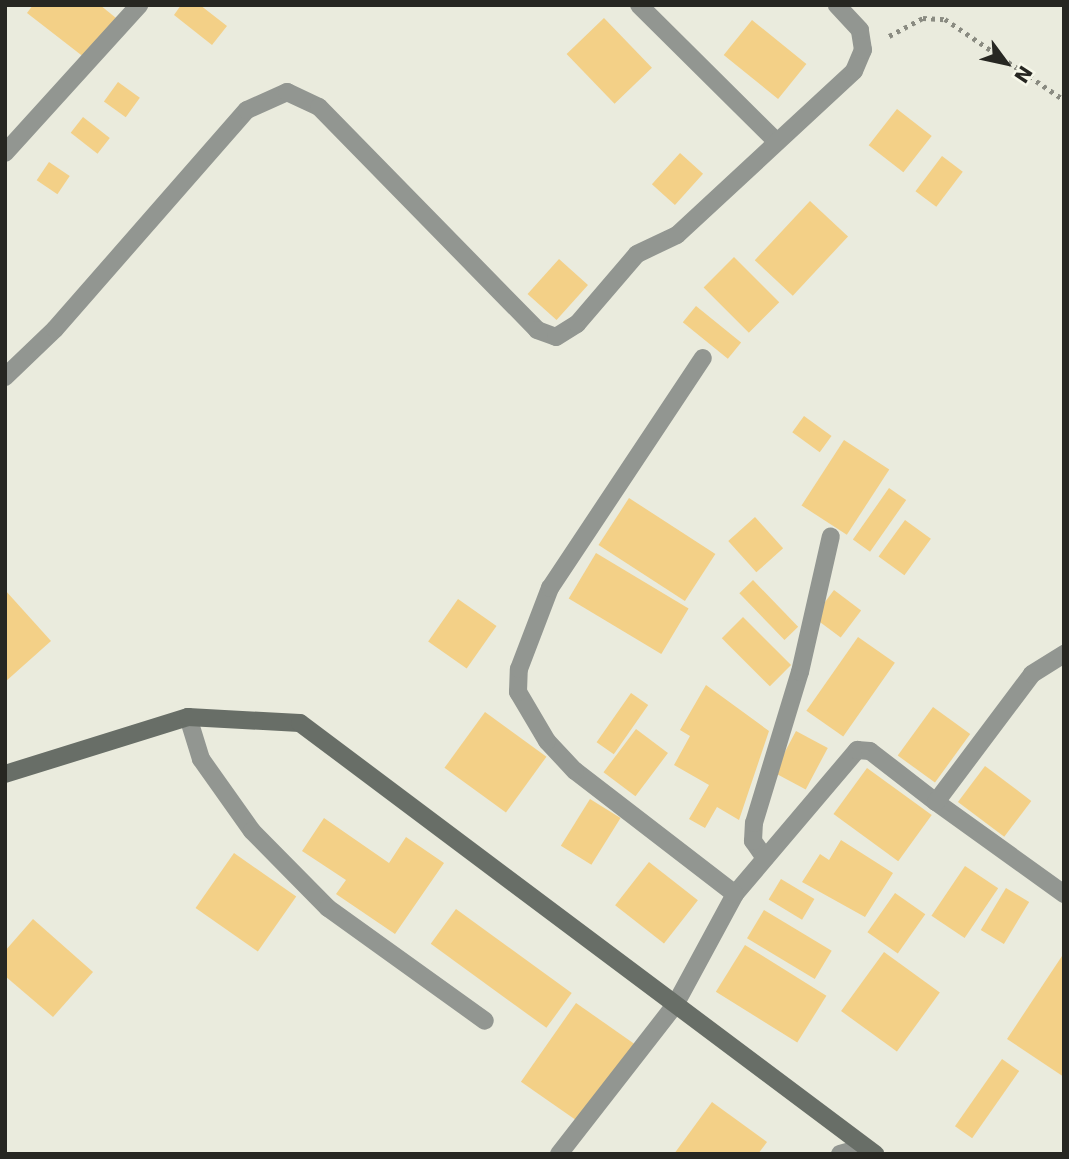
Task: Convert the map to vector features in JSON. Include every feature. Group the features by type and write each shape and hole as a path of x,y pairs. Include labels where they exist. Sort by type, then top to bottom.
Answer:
{"main road":[{"path":"5,774 188,717 300,723 870,1150"}],"street":[{"path":"5,153 139,5"},
{"path":"639,5 778,142"},
{"path":"5,377 55,329 247,110 287,92 319,107 537,330 556,337 577,324 616,272 637,254 677,235 854,71 863,50 860,30 837,5"},
{"path":"703,358 550,589 519,669 518,692 547,741 575,771 735,894"},
{"path":"765,858 754,841 754,823 800,672 831,536"},
{"path":"936,802 1032,674 1064,654"},
{"path":"188,717 201,759 252,831 318,899 485,1021"},
{"path":"559,1154 675,1005 735,894 857,750 870,751 1064,894"},
{"path":"840,1154 870,1150"}],"path":[{"path":"863,50 923,18 945,19 1064,100"}],"building":[{"path":"33,5 100,5 116,18 85,58 27,13"},
{"path":"181,5 200,5 227,26 212,45 174,15"},
{"path":"604,18 652,68 615,104 567,54"},
{"path":"752,20 806,64 778,99 724,55"},
{"path":"118,82 140,98 126,117 104,101"},
{"path":"897,109 932,136 903,172 869,145"},
{"path":"83,117 110,138 97,154 71,133"},
{"path":"680,153 703,174 675,205 652,184"},
{"path":"942,156 963,172 936,207 916,191"},
{"path":"49,162 70,176 57,194 37,180"},
{"path":"810,201 848,236 793,296 755,260"},
{"path":"734,257 779,302 749,333 704,287"},
{"path":"559,259 588,285 557,320 528,294"},
{"path":"696,306 741,343 728,359 683,322"},
{"path":"804,416 832,436 820,452 792,432"},
{"path":"844,440 889,469 847,535 802,505"},
{"path":"889,488 906,500 870,552 853,540"},
{"path":"629,498 715,554 685,601 599,545"},
{"path":"755,517 783,548 756,572 728,541"},
{"path":"905,520 931,539 904,575 879,556"},
{"path":"596,553 689,609 661,654 569,598"},
{"path":"753,580 798,627 784,640 739,593"},
{"path":"5,590 51,641 5,682"},
{"path":"834,590 861,610 841,638 814,617"},
{"path":"458,599 497,626 467,669 428,642"},
{"path":"743,617 791,665 770,686 722,638"},
{"path":"858,637 895,663 843,737 806,711"},
{"path":"706,685 769,731 739,820 717,807 705,828 689,819 709,785 674,765 690,736 680,730"},
{"path":"631,693 648,705 614,754 597,742"},
{"path":"933,707 970,734 935,783 898,756"},
{"path":"485,712 546,757 506,812 444,768"},
{"path":"636,729 668,753 635,796 604,772"},
{"path":"796,731 828,748 806,789 774,772"},
{"path":"985,766 1031,801 1004,837 958,802"},
{"path":"867,768 932,815 898,861 833,814"},
{"path":"590,799 621,818 591,865 561,846"},
{"path":"324,818 389,863 406,837 444,863 395,934 336,894 346,880 302,851"},
{"path":"841,840 893,873 865,917 802,882 820,854 829,860"},
{"path":"234,853 296,897 258,951 196,908"},
{"path":"649,862 698,900 664,944 615,905"},
{"path":"965,866 998,888 965,938 931,916"},
{"path":"781,879 814,899 802,920 769,900"},
{"path":"1006,888 1029,902 1004,944 981,930"},
{"path":"895,893 925,914 898,954 867,932"},
{"path":"456,909 572,993 546,1028 431,944"},
{"path":"764,910 832,951 815,979 747,938"},
{"path":"33,919 93,972 53,1017 5,976 5,951"},
{"path":"745,945 826,996 797,1043 716,992"},
{"path":"884,952 940,993 897,1052 841,1011"},
{"path":"1064,953 1064,1077 1007,1039"},
{"path":"576,1003 634,1044 579,1122 521,1082"},
{"path":"1002,1059 1019,1071 972,1138 955,1126"},
{"path":"712,1102 767,1142 758,1154 674,1154"}]}
